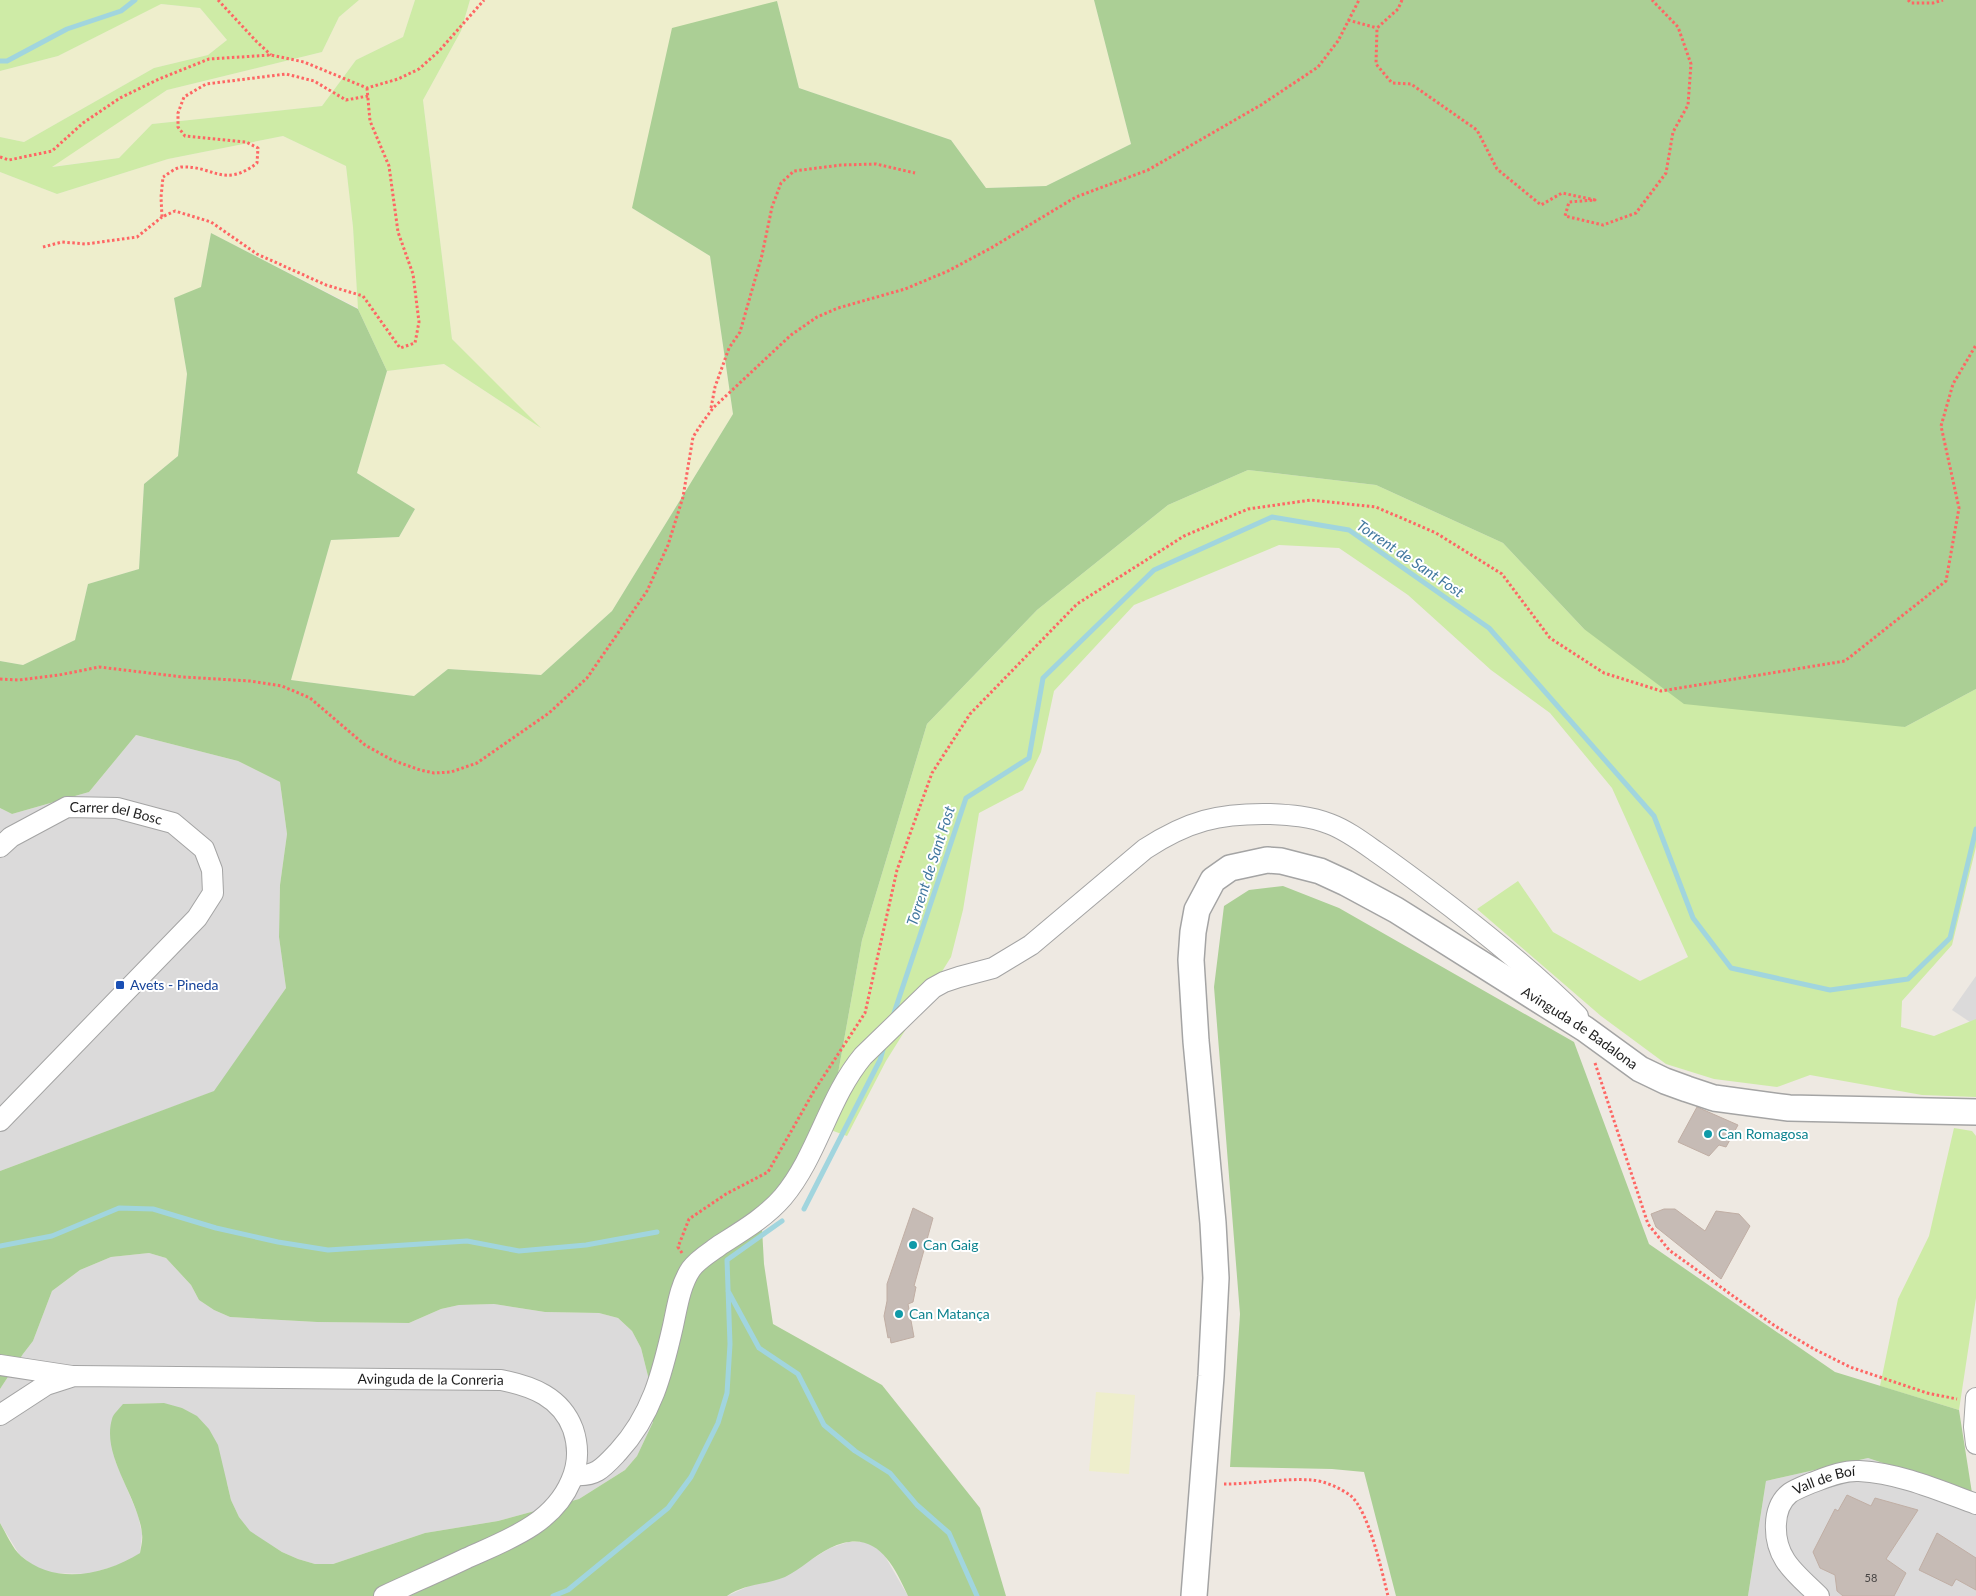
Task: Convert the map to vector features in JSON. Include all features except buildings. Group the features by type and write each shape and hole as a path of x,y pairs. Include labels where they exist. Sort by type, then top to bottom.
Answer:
{"street":[{"name":"Carrer del Bosc","path":"0,847 11,837 67,807 117,808 173,823 204,849 212,870 213,892 197,918 0,1121"},
{"path":"574,1475 586,1476 604,1467 620,1449 647,1412 664,1369 678,1302 691,1268 703,1257 751,1225 781,1199 806,1165 854,1068 933,988 959,976 993,968 1014,957 1031,945 1145,849 1166,836 1205,819 1223,815 1246,814 1309,817 1330,824 1352,835 1408,873 1474,925 1578,1016 1585,1029"},
{"name":"Avinguda de Badalona","path":"1203,1484 1216,1278 1214,1223 1196,1041 1191,960 1197,910 1213,880 1230,868 1246,863 1267,860 1290,863 1320,872 1396,910 1585,1029 1640,1068 1665,1081 1714,1098 1789,1108 1976,1112"},
{"path":"0,1365 74,1376"},
{"name":"Avinguda de la Conreria","path":"0,1415 46,1385 74,1376 502,1380 541,1391 555,1401 571,1423 578,1448 574,1475 564,1496 551,1512 519,1534 384,1596"},
{"path":"1976,1401 1974,1427 1976,1444"},
{"name":"Vall de Boí","path":"1819,1596 1785,1560 1779,1548 1776,1523 1778,1510 1783,1500 1791,1492 1831,1476 1856,1471 1882,1473 1976,1504"},
{"path":"1194,1596 1203,1484"}],"path":[{"path":"218,0 271,55"},
{"path":"0,157 10,160 52,151 83,123 120,98 159,79 209,59 271,55 304,62 367,88 398,79 419,69 439,51 484,0"},
{"path":"0,679 19,680 100,667 183,677 250,681 282,686 310,698 365,745 392,760 434,773 450,772 477,763 549,713 587,678 647,591 668,545 677,521 694,437 711,411 791,335 817,317 838,308 905,289 948,271 991,248 1076,197 1148,170 1260,105 1318,67 1338,41 1357,0"},
{"path":"1402,0 1398,9 1377,28 1376,64 1392,83 1411,84 1477,130 1497,169 1541,206 1562,193 1595,200 1569,202 1565,216 1603,225 1636,213 1666,172 1673,132 1688,105 1691,64 1678,27 1652,0"},
{"path":"1908,0 1911,3 1943,0"},
{"path":"1348,20 1377,28"},
{"path":"162,217 163,177 179,167 202,170 219,176 245,172 257,163 258,148 246,142 186,136 178,127 178,113 184,97 206,84 286,74 314,80 346,100 368,96"},
{"path":"43,247 62,242 86,244 137,236 162,217 176,211 211,222 257,254 326,285 363,296 400,348 415,343 419,322 413,274 398,232 389,166 370,121 367,88"},
{"path":"711,411 715,387 729,348 740,332 762,255 772,207 780,183 794,171 841,164 876,164 915,173"},
{"path":"691,1268 678,1247 689,1219 726,1194 768,1172 814,1091 865,1013 897,870 932,774 970,714 1077,604 1184,536 1248,509 1312,500 1376,507 1436,533 1502,574 1550,638 1604,673 1662,691 1845,661 1946,581 1959,508 1941,426 1953,384 1976,345"},
{"path":"1585,1029 1648,1224 1669,1250 1775,1326 1850,1367 1927,1393 1976,1401"},
{"path":"1203,1484 1314,1480 1324,1482 1346,1493 1354,1500 1363,1514 1381,1566 1388,1596"}],"shaded area":[{"path":"136,735 238,761 280,782 287,834 280,885 279,937 286,988 215,1091 0,1171 0,808 12,814 89,792"},
{"path":"1976,976 1976,1026 1952,1010"},
{"path":"149,1253 166,1258 191,1285 199,1300 214,1310 230,1317 317,1322 409,1323 441,1309 459,1305 494,1304 545,1312 599,1313 618,1318 632,1331 641,1348 648,1376 653,1422 637,1456 625,1470 579,1499 498,1521 425,1533 333,1564 315,1564 282,1552 250,1532 239,1517 231,1500 227,1483 164,1403 123,1404 115,1460 138,1515 142,1534 140,1553 125,1563 88,1574 49,1573 32,1565 19,1554 0,1523 0,1389 33,1341 52,1291 80,1270 111,1257"},
{"path":"1868,1458 1976,1495 1976,1596 1748,1596 1766,1481"},
{"path":"848,1542 866,1542 882,1551 908,1596 727,1596 749,1586 783,1577 830,1548"}],"green space":[{"path":"0,0 359,0 339,17 322,52 167,90 52,167 119,158 152,124 322,106 356,60 403,37 415,0 470,0 461,31 423,100 452,339 541,428 444,364 387,371 358,309 353,227 346,166 283,136 168,159 57,194 0,172 0,137 24,142 154,68 208,55 227,40 200,8 161,4 58,56 0,71"},
{"path":"359,0 415,0 403,37 356,60 322,106 152,124 119,158 50,167 167,90 322,52 339,17"},
{"path":"470,0 1094,0 1131,144 1046,186 986,188 951,140 799,88 777,1 632,208 710,256 733,414 612,611 541,675 448,669 414,696 291,680 331,540 399,537 415,509 357,473 387,371 444,364 538,426 452,339 423,100 461,31"},
{"path":"1094,0 1976,0 1976,689 1905,727 1684,704 1584,629 1503,543 1376,485 1248,470 1168,505 1037,610 927,724 862,940 828,1129 761,1210 764,1264 773,1324 882,1385 980,1508 1006,1596 908,1596 895,1571 880,1551 870,1545 858,1542 845,1543 830,1548 785,1577 741,1589 727,1596 0,1596 0,1523 12,1545 21,1556 34,1565 49,1571 64,1574 96,1572 126,1561 140,1553 142,1536 139,1520 116,1462 110,1433 112,1419 123,1404 164,1403 182,1408 197,1416 209,1429 218,1445 231,1500 239,1517 250,1531 282,1552 315,1564 333,1564 425,1533 498,1521 579,1499 625,1470 637,1456 653,1422 648,1376 641,1348 632,1331 618,1318 599,1313 545,1312 494,1304 459,1305 441,1309 409,1323 317,1322 230,1317 214,1310 199,1300 191,1285 166,1258 149,1253 111,1257 80,1270 52,1291 33,1341 0,1389 0,1171 214,1091 286,988 279,937 280,885 287,834 280,782 238,761 136,735 89,792 12,814 0,808 0,661 23,665 75,640 88,584 139,569 144,484 178,456 187,374 174,298 201,287 211,233 358,309 387,371 357,473 415,509 399,537 331,540 291,680 414,696 448,669 541,675 612,611 733,414 710,256 632,208 672,28 777,1 799,88 951,140 986,188 1046,186 1131,144"},
{"path":"160,4 200,8 227,40 208,55 154,68 24,142 0,137 0,71 58,56"},
{"path":"283,136 346,166 353,227 358,308 211,233 201,288 174,298 187,374 178,456 144,484 139,569 88,584 75,640 23,665 0,661 0,172 57,194 168,159"},
{"path":"1248,470 1376,485 1503,543 1584,629 1905,727 1976,689 1976,847 1952,945 1902,1001 1901,1027 1934,1036 1976,1019 1976,1097 1922,1095 1810,1075 1777,1087 1714,1079 1666,1064 1601,1016 1477,909 1518,881 1553,932 1640,981 1688,957 1612,788 1550,713 1491,670 1408,595 1339,548 1279,545 1134,605 1054,691 1041,752 1023,790 979,813 963,910 951,957 886,1061 847,1136 828,1129 862,940 927,724 1037,610 1168,505"},
{"path":"1283,886 1339,908 1574,1042 1649,1244 1835,1372 1959,1410 1972,1493 1868,1458 1766,1481 1748,1596 1396,1596 1364,1472 1332,1469 1230,1467 1240,1314 1214,987 1224,906 1249,890"},
{"path":"1954,1128 1972,1131 1976,1136 1976,1298 1959,1410 1880,1386 1898,1299 1929,1236"},
{"path":"1096,1392 1135,1395 1129,1474 1089,1471"}],"waterway":[{"path":"0,61 7,61 67,29 121,11 135,0"},
{"name":"Torrent de Sant Fost","path":"893,1016 966,798 1029,758 1043,678 1154,570 1272,517 1349,530 1489,628 1654,816 1693,918 1731,968 1830,990 1908,979 1950,938 1976,829"},
{"name":"Torrent de Sant Fost","path":"804,1209 880,1060 884,1046"},
{"path":"0,1246 52,1236 119,1208 153,1209 216,1228 278,1242 328,1250 467,1241 519,1251 586,1245 657,1232"},
{"path":"553,1596 568,1590 668,1508 691,1477 718,1423 727,1393 730,1344 727,1260 782,1221"},
{"path":"728,1291 759,1348 798,1374 824,1425 855,1451 890,1473 917,1505 949,1533 977,1596"}],"place":[{"name":"Avets - Pineda","path":"120,985"},
{"name":"Can Romagosa","path":"1708,1134"},
{"name":"Can Gaig","path":"913,1245"},
{"name":"Can Matança","path":"899,1314"}]}
